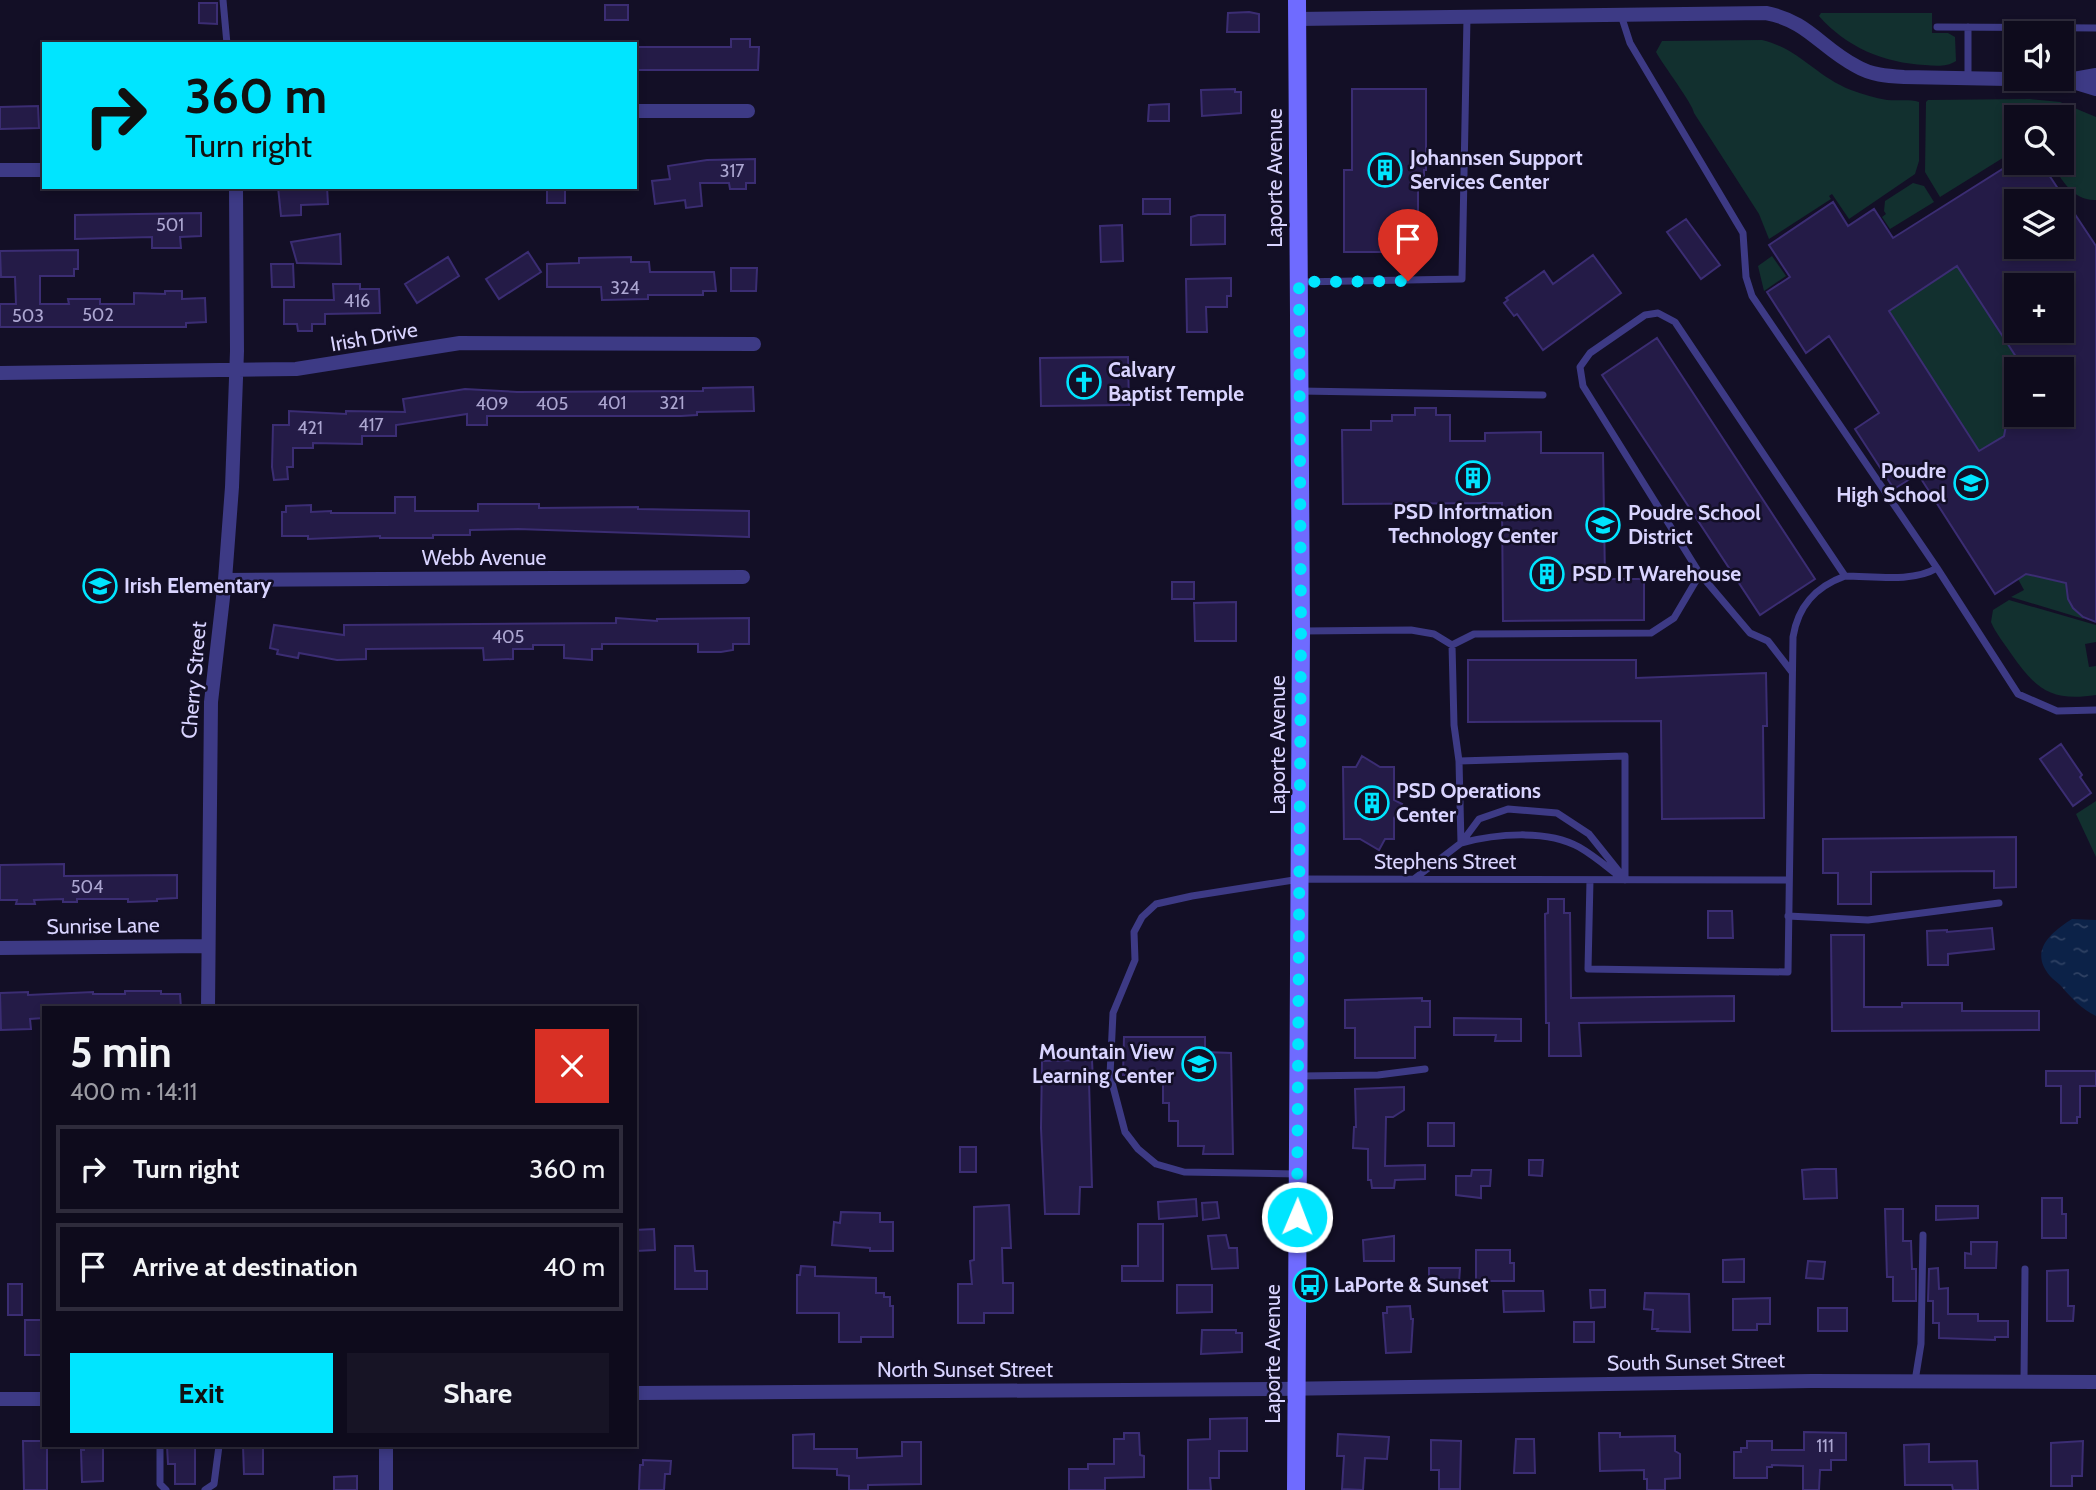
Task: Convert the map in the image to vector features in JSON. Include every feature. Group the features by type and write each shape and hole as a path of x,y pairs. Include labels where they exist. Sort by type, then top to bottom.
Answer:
{"street":[{"name":"Laporte Avenue","path":"1296,1490 1301,631 1297,0"},
{"path":"1297,19 1775,15 1800,24 1855,66 1877,75 2004,79"},
{"path":"2074,79 2096,75"},
{"path":"2074,82 2096,89"},
{"path":"637,111 748,111"},
{"path":"0,170 42,170"},
{"name":"Cherry Street","path":"208,1006 211,702 232,488 236,370 236,189"},
{"name":"Irish Drive","path":"0,373 296,369 460,343 754,344"},
{"name":"Webb Avenue","path":"225,580 743,577"},
{"name":"Sunrise Lane","path":"0,948 207,946"},
{"name":"South Sunset Street","path":"1296,1388 1915,1381 2096,1382"},
{"name":"North Sunset Street","path":"637,1393 1296,1388"},
{"path":"0,1399 42,1399"},
{"path":"386,1447 386,1490"}],"lane":[{"path":"223,0 227,42"},
{"path":"1620,15 1630,43 1743,233 1746,277 1752,296 1937,568 2018,694 2057,711 2096,710"},
{"path":"1299,282 1462,279 1467,17"},
{"path":"1937,27 2096,28"},
{"path":"1968,27 1968,78"},
{"path":"1792,672 1768,641 1750,633 1700,574 1583,386 1580,367 1590,353 1645,315 1658,313 1675,322 1844,576"},
{"path":"1299,391 1543,395"},
{"path":"1590,880 1588,970 1788,972 1792,672 1796,619 1810,598 1828,582 1844,576 1905,576 1928,574 1937,568"},
{"path":"1452,645 1474,634 1651,633 1674,618 1700,574"},
{"path":"1301,631 1411,630 1434,634 1452,645"},
{"path":"1452,645 1461,844"},
{"path":"1459,761 1625,756 1625,880"},
{"path":"1414,879 1461,844 1479,819 1508,809 1557,813 1589,834 1625,880"},
{"path":"1461,844 1485,836 1549,836 1577,846 1625,880"},
{"name":"Stephens Street","path":"1298,1174 1184,1172 1156,1164 1138,1149 1125,1132 1110,1075 1113,1013 1135,960 1134,932 1142,917 1156,904 1300,879 1789,880"},
{"path":"1788,916 1868,920 1999,903"},
{"path":"1299,1076 1378,1075 1425,1069"},
{"path":"1915,1381 1922,1344 1923,1235"},
{"path":"2024,1381 2025,1269"},
{"path":"160,1447 160,1484 166,1490"},
{"path":"205,1490 214,1484 219,1447"}],"green space":[{"path":"1821,13 1932,13 1932,33 1948,33 1955,37 1956,61 1933,66 1881,57 1841,36 1819,16"},
{"path":"1762,40 1787,50 1827,78 1851,90 1887,100 1919,102 1919,161 1915,174 1849,219 1832,194 1829,196 1831,199 1769,239 1759,214 1656,52 1662,41"},
{"path":"2030,99 2067,105 2004,105 2004,157 1940,197 1925,172 1928,100"},
{"path":"2074,108 2096,117 2096,200 2081,197 2059,175 2074,175"},
{"path":"1913,183 1924,186 1934,202 1890,229 1882,217 1886,214 1885,201"},
{"path":"1772,256 1786,276 1764,291 1758,266"},
{"path":"1957,266 2004,338 2004,343 2007,343 2016,357 2004,357 2004,436 1979,451 1889,311"},
{"path":"2026,574 2068,584 2068,599 2084,619 2011,597 2024,590 2018,579"},
{"path":"2009,600 2096,625 2096,642 2085,644 2089,667 2096,666 2096,695 2080,697 2056,694 2029,677 1991,622 1993,610"},
{"path":"2096,801 2096,857 2076,814"}],"water":[{"path":"2072,919 2096,920 2096,1016 2051,977 2041,958 2042,950 2050,936"}],"building":[{"path":"199,3 217,3 217,24 199,23"},
{"path":"605,5 628,5 628,20 605,20"},
{"path":"1228,13 1259,14 1259,32 1227,32"},
{"path":"731,39 750,39 750,47 759,47 758,70 637,70 637,47 731,47"},
{"path":"1235,89 1235,92 1241,92 1241,113 1202,116 1201,90"},
{"name":"Johannsen Support Services Center","path":"1352,89 1426,89 1426,170 1424,180 1418,180 1418,252 1344,252 1344,170 1352,170"},
{"path":"1169,104 1169,121 1148,121 1149,105"},
{"path":"38,106 39,128 0,129 0,107"},
{"path":"755,159 755,183 746,183 746,189 730,189 729,183 700,183 702,206 686,208 685,200 655,204 652,181 670,179 668,166 707,160"},
{"path":"2004,168 2004,175 2049,175 2058,189 2004,189 2004,259 2074,259 2074,213 2096,246 2096,622 2083,617 2073,608 2068,599 2066,583 2026,574 1995,594 1918,474 1894,489 1855,429 1879,413 1829,336 1806,353 1767,292 1790,277 1769,245 1833,202 1848,226 1874,209 1893,238"},
{"path":"278,189 327,189 328,204 301,205 301,215 281,216"},
{"path":"547,189 565,189 565,203 547,203"},
{"path":"1143,199 1170,199 1170,214 1143,214"},
{"path":"201,213 201,236 180,237 181,248 152,248 152,237 75,239 75,215"},
{"path":"1225,215 1225,244 1191,245 1191,217"},
{"path":"1686,219 1720,265 1701,279 1667,232"},
{"path":"1122,225 1123,261 1101,262 1100,226"},
{"path":"340,234 341,264 297,263 291,242"},
{"path":"78,250 78,269 74,269 74,276 40,276 40,304 69,304 68,299 100,299 100,304 134,304 134,293 165,294 165,291 182,291 182,299 205,298 206,322 186,323 186,327 0,327 0,304 16,304 15,277 1,277 0,251"},
{"path":"528,252 541,272 499,299 486,279"},
{"path":"1593,255 1621,293 1543,350 1517,314 1514,316 1504,303 1508,300 1506,298 1544,271 1553,284"},
{"path":"448,257 459,276 417,303 405,284"},
{"path":"631,257 631,262 649,262 650,272 714,272 716,291 703,291 703,295 648,295 648,299 602,300 601,287 547,287 547,264 579,263 579,258"},
{"path":"271,264 293,264 294,287 272,287"},
{"path":"731,268 757,268 756,291 731,291"},
{"path":"1231,278 1231,296 1227,296 1227,307 1206,307 1207,332 1187,332 1186,279"},
{"path":"333,284 360,284 360,289 379,289 380,313 325,314 325,324 312,324 312,331 298,331 297,324 284,324 284,300 334,300"},
{"path":"1657,338 1815,579 1760,615 1602,375"},
{"name":"Calvary Baptist Temple","path":"1128,357 1129,405 1041,406 1040,358"},
{"path":"753,387 754,411 697,412 697,415 681,416 487,416 487,425 467,425 467,414 396,425 396,436 362,436 362,444 313,443 313,448 293,448 293,467 287,467 288,479 274,480 273,425 289,425 289,411 346,414 346,411 405,412 403,399 465,389 517,392 703,391 703,388"},
{"path":"1415,408 1436,408 1436,415 1450,415 1450,441 1485,441 1485,433 1541,432 1541,453 1603,453 1605,579 1644,579 1644,620 1503,621 1502,503 1343,504 1342,430 1371,430 1371,421 1392,421 1392,415 1415,415"},
{"path":"395,497 415,497 415,511 478,511 478,504 539,504 539,508 638,507 749,511 749,537 518,529 470,530 470,535 433,535 433,538 380,536 308,539 308,536 282,536 282,512 286,512 286,506 311,505 311,512 395,513"},
{"path":"1172,582 1194,582 1194,599 1172,599"},
{"path":"1236,602 1236,641 1195,641 1194,603"},
{"path":"616,618 657,621 749,618 749,644 733,644 733,650 721,652 698,652 698,644 602,644 602,649 592,649 592,660 564,658 564,645 533,645 533,649 513,649 513,659 484,660 483,648 366,649 366,659 337,660 299,653 298,658 277,654 278,650 270,648 274,625 344,635 344,625 616,623"},
{"path":"1468,660 1636,660 1636,678 1766,673 1767,726 1763,726 1764,818 1662,819 1661,721 1468,722"},
{"path":"2061,744 2091,793 2073,806 2040,759"},
{"name":"PSD Operations Center","path":"1362,756 1380,767 1394,767 1394,800 1402,804 1394,818 1394,839 1385,839 1379,850 1360,839 1344,839 1343,767 1356,767"},
{"path":"2016,837 2016,887 1994,888 1994,871 1871,872 1871,904 1838,904 1838,873 1823,873 1823,839"},
{"path":"64,864 64,876 177,875 177,898 128,902 128,899 77,899 77,902 63,902 63,899 34,900 35,904 16,904 17,900 0,900 0,865"},
{"path":"1548,899 1564,899 1564,913 1570,913 1571,998 1734,996 1734,1021 1579,1023 1581,1056 1549,1056 1545,914 1548,913"},
{"path":"1708,911 1732,911 1733,938 1708,938"},
{"path":"1992,928 1994,949 1948,954 1948,965 1928,965 1927,931"},
{"path":"1831,935 1864,935 1864,1007 1902,1007 1902,1003 1962,1003 1962,1011 2039,1011 2039,1030 1832,1031"},
{"path":"125,991 161,991 161,994 180,994 181,1006 42,1006 42,1018 30,1019 31,1029 1,1030 0,993 125,994"},
{"path":"1422,998 1422,1001 1430,1001 1430,1027 1415,1027 1415,1058 1355,1058 1355,1028 1345,1028 1345,1000"},
{"path":"1454,1018 1521,1019 1521,1041 1495,1041 1496,1035 1454,1035"},
{"path":"1124,1037 1205,1037 1205,1052 1231,1053 1233,1154 1203,1154 1204,1146 1178,1146 1178,1121 1169,1121 1169,1103 1163,1103 1163,1076 1123,1075"},
{"path":"1092,1060 1093,1081 1089,1081 1092,1187 1080,1187 1079,1214 1045,1214 1041,1128 1042,1061"},
{"path":"2046,1071 2096,1071 2096,1086 2080,1086 2080,1117 2077,1117 2077,1123 2061,1123 2061,1086 2046,1086"},
{"path":"1404,1087 1404,1110 1393,1117 1386,1117 1385,1166 1425,1165 1425,1179 1395,1180 1394,1188 1372,1188 1371,1180 1368,1180 1368,1149 1353,1148 1356,1127 1355,1089"},
{"path":"1428,1123 1454,1123 1454,1146 1428,1146"},
{"path":"960,1147 976,1147 976,1172 960,1172"},
{"path":"1529,1160 1543,1160 1542,1176 1529,1175"},
{"path":"1836,1169 1837,1198 1804,1199 1802,1170"},
{"path":"1472,1170 1491,1170 1490,1186 1481,1186 1481,1198 1456,1195 1456,1176 1471,1176"},
{"path":"2042,1198 2062,1198 2062,1214 2066,1214 2066,1238 2042,1238"},
{"path":"1196,1199 1197,1216 1159,1219 1158,1202"},
{"path":"1217,1202 1219,1218 1203,1220 1202,1203"},
{"path":"1009,1205 1011,1248 1002,1248 1003,1283 1013,1283 1013,1313 984,1313 984,1323 958,1323 958,1284 972,1284 970,1261 974,1260 974,1207"},
{"path":"1936,1206 1978,1206 1978,1218 1936,1220"},
{"path":"1885,1209 1903,1209 1903,1241 1911,1241 1912,1269 1916,1269 1916,1301 1893,1301 1893,1277 1887,1277"},
{"path":"841,1212 880,1213 880,1222 893,1222 893,1251 870,1251 870,1248 832,1245 834,1222 840,1223"},
{"path":"1138,1224 1163,1224 1163,1281 1122,1281 1122,1266 1138,1266"},
{"path":"654,1229 655,1250 637,1251 637,1230"},
{"path":"1226,1235 1229,1248 1237,1248 1238,1268 1212,1269 1208,1236"},
{"path":"1394,1236 1394,1261 1364,1261 1363,1240"},
{"path":"1971,1242 1997,1242 1996,1268 1965,1268 1965,1253 1971,1254"},
{"path":"675,1246 693,1246 695,1271 707,1271 707,1289 675,1289"},
{"path":"1476,1250 1510,1250 1510,1263 1514,1263 1514,1281 1476,1281"},
{"path":"1744,1259 1744,1282 1723,1282 1723,1260"},
{"path":"1808,1261 1825,1262 1823,1279 1806,1278"},
{"path":"801,1266 815,1267 815,1276 876,1278 876,1293 884,1293 884,1297 890,1297 890,1306 893,1306 893,1337 861,1337 861,1342 839,1342 839,1313 797,1313 797,1275 800,1275"},
{"path":"1429,1268 1460,1268 1459,1282 1429,1282"},
{"path":"1938,1268 1939,1289 1948,1288 1948,1314 1978,1314 1978,1321 2008,1321 2008,1337 1995,1337 1995,1340 1939,1338 1939,1323 1933,1323 1933,1301 1928,1301 1929,1269"},
{"path":"2068,1270 2068,1306 2074,1306 2073,1321 2047,1321 2047,1271"},
{"path":"8,1284 22,1284 22,1315 8,1315"},
{"path":"1177,1285 1212,1285 1212,1312 1177,1313"},
{"path":"1590,1290 1605,1290 1605,1307 1591,1308"},
{"path":"1503,1291 1543,1291 1544,1311 1504,1312"},
{"path":"1645,1293 1689,1294 1690,1332 1652,1329 1653,1310 1644,1309"},
{"path":"1770,1298 1770,1324 1757,1324 1757,1330 1733,1330 1733,1299"},
{"path":"1410,1306 1413,1319 1411,1352 1386,1353 1383,1313 1387,1313 1387,1307"},
{"path":"1818,1308 1847,1308 1847,1331 1818,1331"},
{"path":"25,1320 42,1320 42,1355 25,1355"},
{"path":"1574,1322 1594,1322 1594,1342 1574,1342"},
{"path":"1202,1330 1236,1330 1236,1333 1242,1333 1242,1352 1201,1354"},
{"path":"1247,1418 1247,1451 1219,1451 1219,1478 1210,1478 1211,1490 1188,1490 1188,1440 1210,1439 1210,1419"},
{"path":"1804,1432 1846,1433 1846,1460 1831,1460 1831,1470 1820,1470 1819,1490 1803,1490 1803,1466 1772,1465 1767,1467 1767,1478 1734,1478 1734,1452 1747,1448 1747,1441 1772,1441 1772,1450 1804,1450"},
{"path":"1124,1433 1139,1433 1140,1455 1144,1456 1144,1477 1105,1478 1105,1490 1069,1490 1069,1469 1088,1469 1088,1464 1114,1464 1114,1439 1124,1439"},
{"path":"1599,1433 1620,1433 1620,1437 1675,1436 1675,1451 1680,1454 1680,1478 1665,1479 1665,1490 1647,1490 1644,1470 1600,1471"},
{"path":"814,1434 814,1449 857,1449 857,1458 902,1456 902,1442 921,1442 921,1484 868,1485 868,1490 849,1490 849,1476 837,1475 837,1469 793,1468 793,1435"},
{"path":"1338,1434 1389,1437 1387,1459 1365,1458 1363,1490 1342,1489 1344,1456 1337,1456"},
{"path":"1516,1439 1534,1439 1535,1473 1514,1473"},
{"path":"1431,1440 1461,1441 1460,1489 1439,1489 1439,1470 1431,1470"},
{"path":"23,1441 42,1441 42,1447 47,1447 47,1490 24,1490"},
{"path":"2083,1441 2082,1476 2072,1476 2072,1486 2051,1486 2051,1443"},
{"path":"1929,1444 1929,1462 1977,1461 1978,1490 1953,1490 1952,1485 1905,1485 1904,1445"},
{"path":"84,1447 103,1447 103,1481 82,1482 81,1450 84,1450"},
{"path":"167,1447 195,1447 195,1484 175,1484 175,1464 168,1464"},
{"path":"243,1447 263,1447 263,1474 244,1474"},
{"path":"643,1460 671,1461 670,1474 665,1474 664,1490 639,1490 640,1465 643,1465"},
{"path":"357,1476 357,1490 334,1490 334,1477"}],"place":[{"name":"Johannsen Support Services Center","path":"1385,170"},
{"name":"Calvary Baptist Temple","path":"1084,382"},
{"name":"PSD Infortmation Technology Center","path":"1473,478"},
{"name":"Poudre High School","path":"1971,483"},
{"name":"Poudre School District","path":"1603,525"},
{"name":"PSD IT Warehouse","path":"1547,574"},
{"name":"Irish Elementary","path":"100,586"},
{"name":"PSD Operations Center","path":"1372,803"},
{"name":"Mountain View Learning Center","path":"1199,1064"},
{"name":"LaPorte & Sunset","path":"1310,1285"}],"route":[{"path":"1297,1217 1301,631 1299,282 1408,281"}]}
